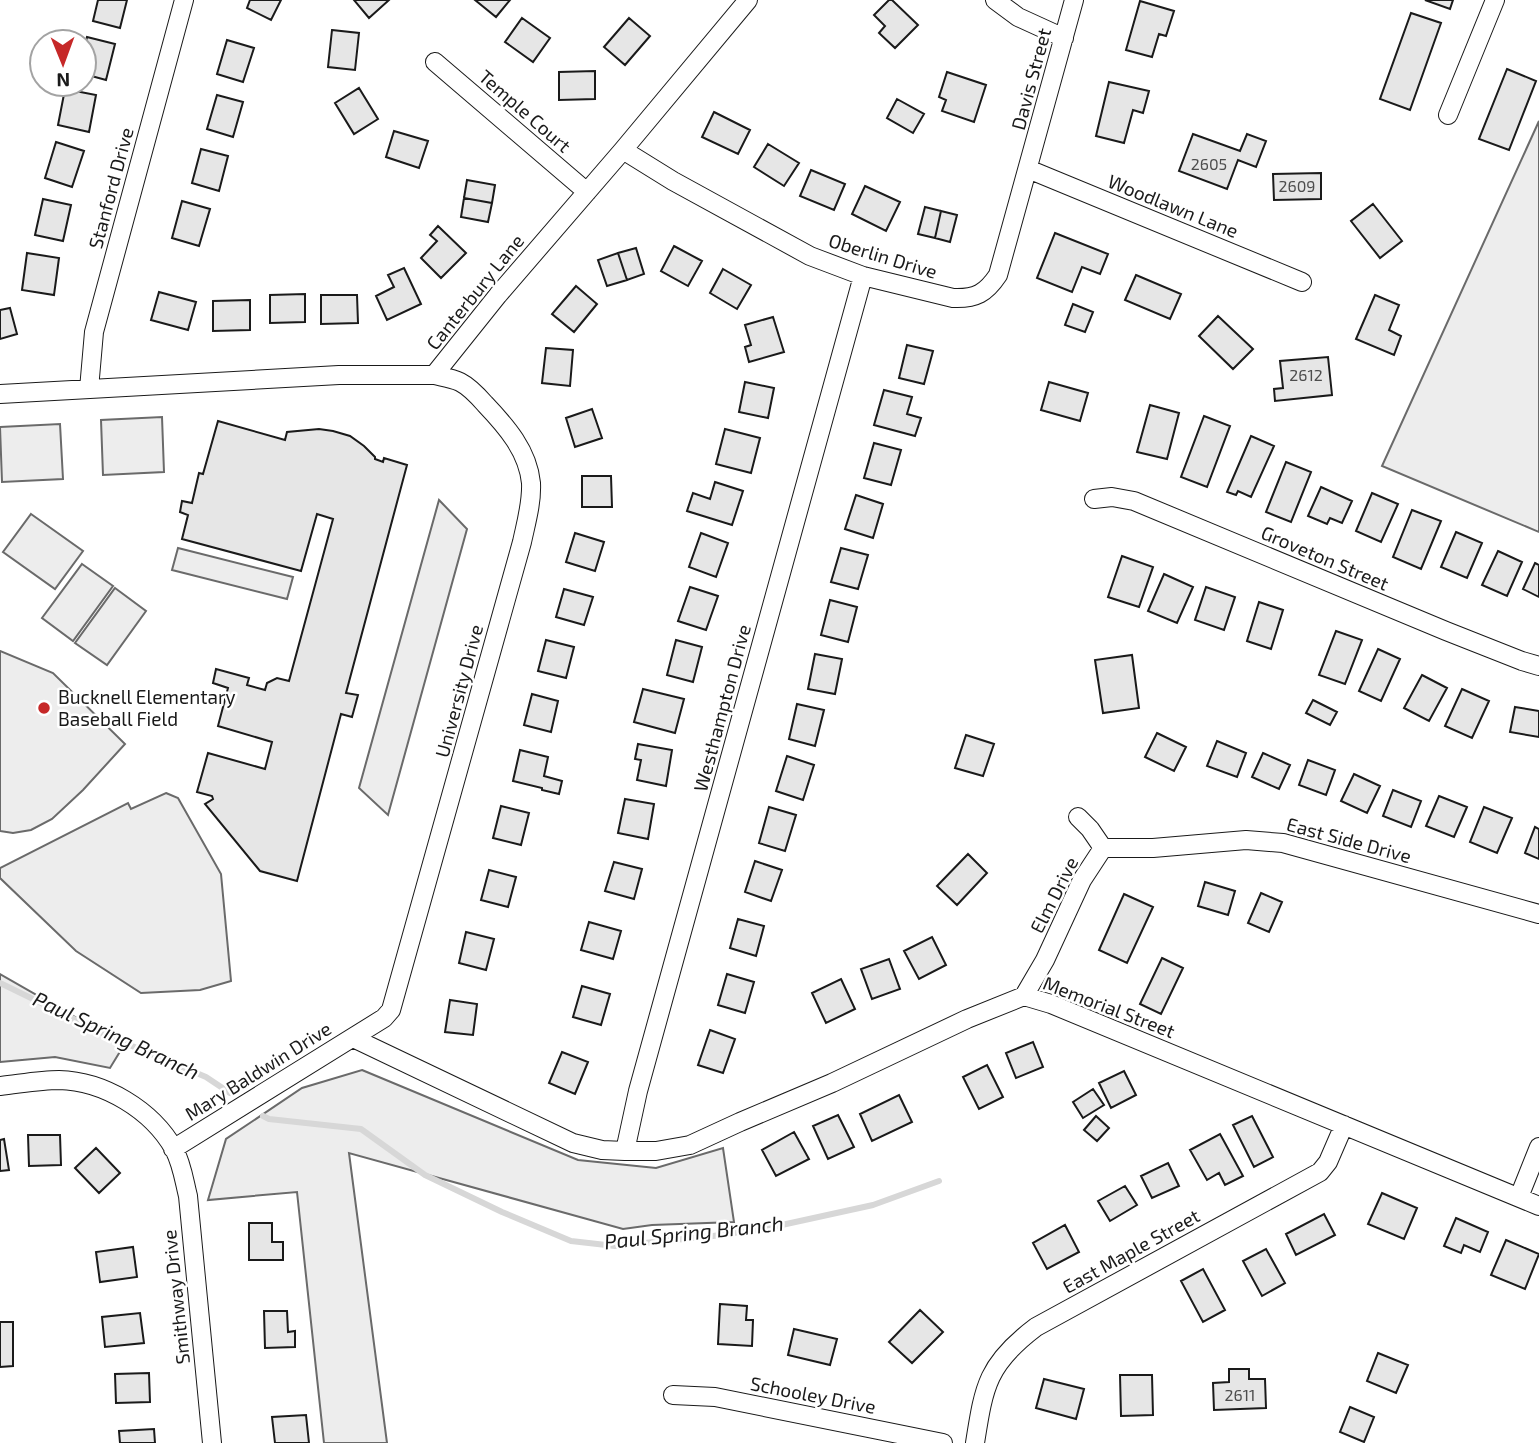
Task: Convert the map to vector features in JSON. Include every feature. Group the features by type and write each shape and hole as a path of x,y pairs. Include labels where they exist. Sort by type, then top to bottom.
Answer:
{"street":[{"name":"Stanford Drive","path":"89,389 94,332 184,0"},
{"name":"Canterbury Lane","path":"0,394 339,375 434,375 498,295 748,0"},
{"path":"995,0 1018,17 1064,38"},
{"name":"Davis Street","path":"1028,169 1074,0"},
{"path":"1448,115 1495,0"},
{"name":"Temple Court","path":"435,62 587,192"},
{"name":"Oberlin Drive","path":"623,150 673,181 810,256 863,276 953,298 979,295 998,275 1028,169"},
{"name":"Woodlawn Lane","path":"1028,169 1302,282"},
{"name":"Westhampton Drive","path":"625,1151 638,1091 863,276"},
{"name":"University Drive","path":"353,1038 384,1018 395,1001 530,505 528,466 513,437 463,383 434,375"},
{"name":"Groveton Street","path":"1094,499 1112,497 1134,501 1446,631 1539,666"},
{"name":"Elm Drive","path":"1024,996 1045,960 1082,880 1103,848 1079,817"},
{"name":"East Side Drive","path":"1103,848 1153,848 1246,841 1283,844 1539,914"},
{"name":"Memorial Street","path":"625,1151 656,1152 690,1145 832,1083 967,1019 1024,996 1051,1004 1539,1206"},
{"name":"Mary Baldwin Drive","path":"173,1149 353,1038 573,1143 602,1150 625,1151"},
{"path":"0,1086 58,1080 85,1083 112,1092 141,1112 173,1149"},
{"name":"East Maple Street","path":"975,1443 985,1388 1006,1352 1018,1340 1036,1327 1320,1172 1328,1162 1344,1125"},
{"path":"1518,1197 1539,1147"},
{"name":"Smithway Drive","path":"173,1149 182,1170 188,1196 212,1443"},
{"name":"Schooley Drive","path":"673,1395 715,1397 943,1443"}],"shaded area":[{"path":"1539,121 1539,532 1382,466"},
{"path":"162,417 164,472 103,475 101,420"},
{"path":"60,424 63,479 2,482 0,427"},
{"path":"439,500 467,529 388,815 359,788"},
{"path":"31,514 83,551 55,589 3,552"},
{"path":"178,548 293,577 287,599 172,570"},
{"path":"82,564 113,586 73,641 42,618"},
{"path":"115,588 146,611 107,665 75,643"},
{"name":"Bucknell Elementary Baseball Field","path":"0,651 53,673 125,744 52,819 31,830 13,833 0,831"},
{"path":"166,793 178,798 221,874 231,981 200,990 141,993 76,951 0,878 0,868 128,803 131,809"},
{"path":"0,974 124,1045 110,1068 55,1057 0,1062"},
{"path":"362,1070 578,1160 656,1168 723,1148 734,1222 652,1225 623,1229 349,1153 387,1443 324,1443 297,1192 208,1200 226,1139 302,1088"}],"building":[{"path":"98,0 127,0 120,28 93,21"},
{"path":"250,0 281,0 271,20 247,8"},
{"path":"354,0 389,0 369,18"},
{"path":"475,0 510,0 496,17"},
{"path":"889,0 918,25 895,48 879,33 885,26 874,15"},
{"path":"1425,0 1453,0 1450,9"},
{"path":"1140,1 1174,11 1166,36 1159,34 1152,57 1126,50"},
{"path":"1411,13 1441,23 1410,110 1380,99"},
{"path":"522,18 550,38 533,62 505,42"},
{"path":"629,18 650,36 625,65 604,47"},
{"path":"332,30 359,33 355,70 328,67"},
{"path":"98,40 115,44 106,80 98,78"},
{"path":"227,40 254,48 243,82 217,74"},
{"path":"1507,69 1536,81 1509,150 1479,139"},
{"path":"595,71 595,99 559,100 559,72"},
{"path":"947,72 986,85 974,122 942,111 946,100 939,97"},
{"path":"1109,82 1149,91 1143,113 1133,110 1124,143 1096,136"},
{"path":"359,88 378,119 354,134 335,103"},
{"path":"217,95 243,102 233,137 207,129"},
{"path":"63,98 95,98 89,132 58,125"},
{"path":"897,99 924,114 913,133 887,118"},
{"path":"714,112 750,130 738,154 702,137"},
{"path":"394,131 428,141 419,168 386,157"},
{"path":"1193,134 1240,151 1247,134 1266,141 1256,167 1238,160 1227,189 1179,171"},
{"path":"56,142 84,151 72,187 45,178"},
{"path":"768,144 799,163 784,186 754,167"},
{"path":"201,149 228,156 219,191 192,183"},
{"path":"811,170 845,184 834,210 800,196"},
{"path":"1321,173 1321,199 1274,200 1273,174"},
{"path":"467,180 495,185 492,203 464,198"},
{"path":"865,186 900,202 886,231 852,214"},
{"path":"464,198 492,203 488,222 461,217"},
{"path":"43,199 71,205 63,241 35,235"},
{"path":"182,201 210,209 199,246 172,238"},
{"path":"1373,204 1402,241 1380,258 1351,221"},
{"path":"925,207 941,211 935,238 918,234"},
{"path":"941,211 957,215 950,242 935,238"},
{"path":"438,226 466,253 441,278 421,258 437,241 430,235"},
{"path":"1055,233 1108,254 1100,274 1082,267 1072,292 1037,278"},
{"path":"674,246 702,261 688,286 661,271"},
{"path":"636,248 644,274 627,280 618,253"},
{"path":"27,253 59,258 54,295 22,290"},
{"path":"618,253 627,280 607,286 598,260"},
{"path":"404,268 421,304 387,320 376,296 394,287 388,275"},
{"path":"723,269 751,285 737,309 710,293"},
{"path":"1136,275 1181,294 1170,319 1125,300"},
{"path":"576,286 597,304 574,332 552,314"},
{"path":"159,292 196,302 188,330 151,320"},
{"path":"305,294 305,322 270,323 270,295"},
{"path":"321,295 357,295 358,323 321,324"},
{"path":"1375,295 1399,305 1389,330 1401,336 1394,355 1356,339"},
{"path":"250,300 250,330 213,331 213,301"},
{"path":"1073,304 1093,312 1085,332 1065,325"},
{"path":"10,308 17,334 0,339 0,310"},
{"path":"1218,316 1253,349 1233,369 1199,336"},
{"path":"773,317 784,352 749,362 745,347 751,345 745,325"},
{"path":"907,345 933,351 924,384 899,378"},
{"path":"546,348 573,350 570,386 542,383"},
{"path":"1328,357 1332,395 1275,401 1274,389 1283,388 1280,361"},
{"path":"745,382 774,388 768,418 739,412"},
{"path":"1049,382 1088,393 1080,421 1041,410"},
{"path":"884,390 912,397 907,414 921,418 915,436 874,425"},
{"path":"1150,405 1179,413 1167,459 1137,452"},
{"path":"592,409 602,438 575,447 566,418"},
{"path":"1204,416 1230,426 1207,487 1181,477"},
{"path":"218,421 285,440 287,432 319,429 333,431 350,436 364,446 375,459 383,462 384,458 407,465 346,693 358,695 352,717 341,714 297,881 260,871 205,804 213,799 212,796 197,792 208,753 265,769 272,742 218,726 228,688 213,683 216,669 249,678 247,685 265,690 267,683 277,678 289,681 333,519 317,514 301,571 182,539 188,515 180,512 182,501 192,503 199,473 203,474"},
{"path":"725,429 760,438 751,473 716,464"},
{"path":"1251,436 1274,446 1251,497 1238,491 1236,495 1227,492"},
{"path":"874,443 901,450 891,485 864,478"},
{"path":"1286,462 1311,472 1291,522 1266,512"},
{"path":"582,476 611,476 612,507 582,507"},
{"path":"715,482 743,491 732,525 687,511 693,493 710,499"},
{"path":"1321,487 1352,501 1342,523 1330,518 1327,524 1308,516"},
{"path":"1372,493 1398,504 1381,542 1356,531"},
{"path":"856,495 883,504 873,538 845,529"},
{"path":"1412,510 1441,521 1421,569 1393,557"},
{"path":"1456,532 1482,543 1467,578 1441,567"},
{"path":"575,533 604,542 595,571 566,562"},
{"path":"701,533 728,543 716,577 689,567"},
{"path":"841,548 868,555 858,589 831,582"},
{"path":"1498,551 1522,562 1507,596 1482,585"},
{"path":"1122,556 1153,567 1139,607 1108,597"},
{"path":"1535,563 1539,565 1539,597 1523,589"},
{"path":"1164,574 1193,587 1177,623 1148,611"},
{"path":"690,587 718,596 706,630 678,621"},
{"path":"1206,587 1235,597 1224,630 1195,620"},
{"path":"564,589 593,597 584,625 556,617"},
{"path":"830,600 857,607 848,642 821,635"},
{"path":"1259,602 1283,610 1271,649 1247,641"},
{"path":"1336,631 1362,640 1345,684 1319,675"},
{"path":"546,640 574,647 566,678 538,671"},
{"path":"676,640 702,647 693,682 667,675"},
{"path":"1378,649 1400,659 1381,701 1359,691"},
{"path":"815,654 842,659 835,694 808,689"},
{"path":"1132,655 1139,708 1103,713 1095,660"},
{"path":"1422,675 1447,688 1429,721 1404,708"},
{"path":"643,689 684,699 675,733 634,722"},
{"path":"1462,689 1489,701 1472,738 1445,726"},
{"path":"532,694 558,701 551,732 524,725"},
{"path":"1313,700 1337,712 1330,725 1306,713"},
{"path":"797,704 824,710 815,746 789,739"},
{"path":"1515,707 1539,711 1539,737 1510,732"},
{"path":"1157,733 1186,747 1174,771 1145,757"},
{"path":"966,735 994,744 983,776 955,768"},
{"path":"1217,741 1246,753 1237,777 1207,766"},
{"path":"638,744 672,750 666,786 637,780 641,760 635,759"},
{"path":"520,750 548,757 544,776 562,781 559,794 513,781"},
{"path":"1263,753 1290,765 1279,789 1252,777"},
{"path":"787,756 814,765 803,800 776,791"},
{"path":"1308,760 1335,770 1326,795 1299,785"},
{"path":"1354,774 1380,786 1367,813 1341,801"},
{"path":"1393,790 1421,801 1411,827 1383,816"},
{"path":"1439,796 1467,807 1454,837 1426,826"},
{"path":"625,799 654,804 648,839 618,833"},
{"path":"501,806 529,813 521,845 493,838"},
{"path":"769,807 796,815 785,851 759,843"},
{"path":"1484,807 1512,818 1497,853 1470,842"},
{"path":"1535,827 1539,829 1539,859 1525,853"},
{"path":"968,854 987,873 957,905 937,886"},
{"path":"755,861 782,870 771,901 745,892"},
{"path":"614,862 642,869 634,899 605,891"},
{"path":"489,870 516,877 508,907 481,900"},
{"path":"1205,882 1235,891 1228,915 1198,906"},
{"path":"1261,893 1282,902 1269,932 1248,923"},
{"path":"1124,894 1153,907 1127,963 1099,950"},
{"path":"738,919 764,926 756,956 730,948"},
{"path":"589,922 621,931 613,959 581,950"},
{"path":"466,932 494,939 486,970 459,963"},
{"path":"932,937 946,965 919,979 904,951"},
{"path":"1162,958 1183,968 1161,1014 1140,1004"},
{"path":"889,959 900,989 872,999 861,969"},
{"path":"727,974 754,982 745,1013 718,1005"},
{"path":"841,979 855,1009 826,1023 812,993"},
{"path":"582,986 610,994 601,1025 573,1017"},
{"path":"450,1000 477,1004 473,1035 445,1032"},
{"path":"710,1030 735,1039 723,1073 698,1065"},
{"path":"1033,1042 1043,1067 1016,1078 1006,1053"},
{"path":"562,1052 588,1062 575,1094 549,1083"},
{"path":"987,1065 1003,1097 979,1109 963,1077"},
{"path":"1124,1071 1136,1095 1111,1108 1099,1083"},
{"path":"1093,1089 1104,1105 1083,1118 1073,1102"},
{"path":"899,1095 912,1122 872,1141 860,1114"},
{"path":"838,1115 854,1147 828,1159 813,1126"},
{"path":"1096,1116 1109,1128 1097,1141 1084,1130"},
{"path":"1252,1116 1273,1157 1254,1167 1233,1125"},
{"path":"794,1132 809,1159 776,1176 762,1150"},
{"path":"1220,1134 1243,1176 1225,1185 1219,1173 1207,1180 1190,1150"},
{"path":"28,1135 60,1135 61,1165 29,1166"},
{"path":"4,1139 9,1170 0,1171 0,1140"},
{"path":"96,1148 120,1173 99,1193 75,1168"},
{"path":"1168,1163 1179,1186 1152,1198 1141,1176"},
{"path":"1125,1186 1137,1205 1110,1221 1098,1201"},
{"path":"1382,1193 1417,1208 1404,1239 1368,1224"},
{"path":"1324,1214 1335,1235 1296,1255 1286,1234"},
{"path":"1456,1218 1488,1232 1480,1252 1464,1245 1461,1253 1444,1246"},
{"path":"249,1223 272,1223 272,1242 283,1242 283,1260 249,1260"},
{"path":"1065,1225 1079,1252 1047,1269 1033,1243"},
{"path":"1506,1240 1539,1254 1525,1289 1491,1275"},
{"path":"133,1247 137,1277 100,1282 96,1252"},
{"path":"1266,1249 1285,1283 1262,1296 1243,1261"},
{"path":"1203,1269 1225,1310 1203,1322 1181,1281"},
{"path":"720,1304 747,1306 746,1320 753,1320 752,1346 718,1344"},
{"path":"920,1310 943,1332 912,1363 889,1342"},
{"path":"264,1311 287,1311 288,1332 295,1331 295,1347 265,1348"},
{"path":"140,1313 144,1343 105,1347 102,1317"},
{"path":"0,1322 13,1322 13,1366 0,1367"},
{"path":"794,1329 837,1339 830,1365 788,1355"},
{"path":"1378,1353 1408,1365 1396,1393 1367,1381"},
{"path":"1229,1369 1249,1369 1249,1379 1265,1379 1266,1408 1214,1410 1213,1383 1229,1382"},
{"path":"149,1373 150,1402 116,1403 115,1374"},
{"path":"1120,1375 1152,1375 1153,1415 1121,1416"},
{"path":"1044,1379 1084,1389 1076,1419 1036,1408"},
{"path":"1350,1407 1374,1417 1364,1442 1340,1432"},
{"path":"306,1415 309,1443 275,1443 272,1417"},
{"path":"154,1429 155,1443 120,1443 119,1431"}],"waterway":[{"name":"Paul Spring Branch","path":"0,983 113,1038 206,1077 230,1093"},
{"name":"Paul Spring Branch","path":"263,1116 269,1119 361,1129 425,1175 502,1212 571,1241 615,1246 768,1228 873,1205 939,1181"}],"place":[{"name":"Bucknell Elementary Baseball Field","path":"44,708"}]}
